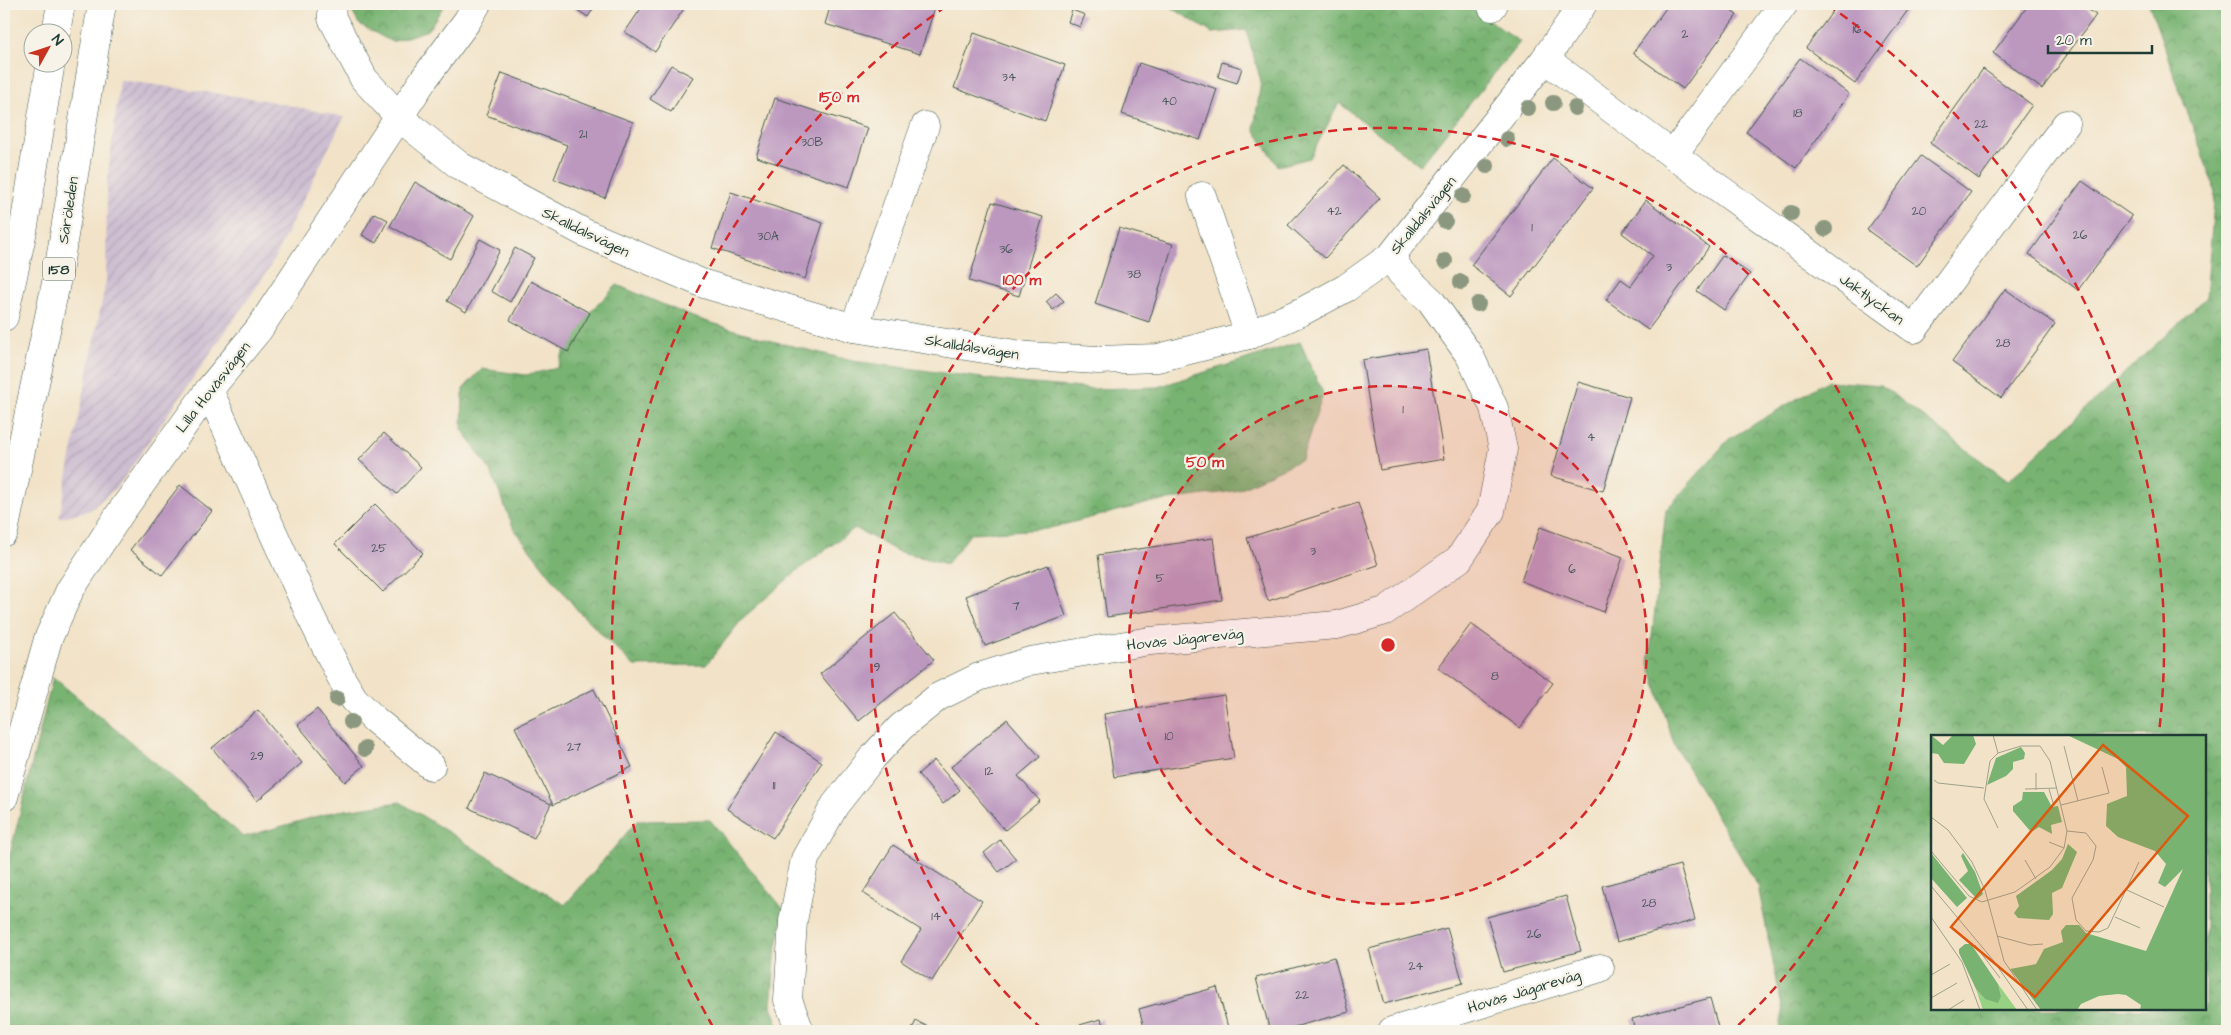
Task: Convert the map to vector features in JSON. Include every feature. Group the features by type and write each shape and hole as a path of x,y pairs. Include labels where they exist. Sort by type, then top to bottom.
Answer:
{"street":[{"path":"58,22 61,4"},
{"name":"Säröleden","path":"4,532 57,278 102,4"},
{"name":"Skalldalsvägen","path":"331,4 332,18 364,79 400,118 460,166 585,233 704,284 854,328 1028,356 1098,360 1158,358 1249,335 1303,311 1346,288 1391,256 1545,59 1583,4"},
{"name":"Lilla Hovåsvägen","path":"4,797 48,639 70,590 121,512 209,390 259,329 424,79 467,21 477,4"},
{"path":"1673,155 1784,4"},
{"name":"Jaktlyckan","path":"1545,59 1673,155 1914,329 2066,124"},
{"path":"4,317 24,226 49,72"},
{"path":"854,328 925,126"},
{"path":"1202,196 1249,335"},
{"name":"Hovås Jägareväg","path":"800,1031 788,1000 793,921 805,859 835,805 873,757 902,727 938,697 980,677 1030,661 1150,641 1337,625 1385,612 1459,559 1491,511 1503,449 1494,408 1470,356 1431,301 1401,274 1391,256"},
{"path":"209,390 311,617 343,681 354,699 375,720 431,766"},
{"name":"Hovås Jägareväg","path":"1392,1031 1600,968"}],"shaded area":[{"path":"120,80 264,100 344,117 269,269 118,486 90,510 59,518 106,281 107,182"}],"green space":[{"path":"348,4 445,4 428,30 392,42 359,24"},
{"path":"1170,4 1471,4 1469,6 1520,42 1420,165 1339,103 1310,158 1278,166 1254,129 1261,81 1246,30 1212,33 1169,6"},
{"path":"2149,4 2227,4 2227,1031 1779,1031 1783,1012 1758,886 1674,744 1649,663 1666,510 1729,439 1827,381 1881,385 2008,481 2206,298 2215,190"},
{"path":"617,285 695,318 776,342 853,361 1020,383 1094,389 1158,387 1300,342 1323,393 1302,459 1235,491 1153,502 1046,529 971,533 947,564 897,551 855,528 798,570 743,618 706,665 634,666 578,611 514,529 491,472 462,429 463,389 482,369 526,375 557,368 573,329"},
{"path":"53,677 244,837 332,812 400,802 565,905 637,821 710,820 785,911 776,950 771,1006 780,1031 4,1031 4,879"}],"building":[{"path":"568,4 596,4 588,17"},
{"path":"644,4 687,4 655,52 625,32"},
{"path":"831,4 936,4 920,54 825,24"},
{"path":"1669,4 1721,4 1737,15 1683,89 1633,53"},
{"path":"1838,4 1900,4 1908,10 1855,84 1806,48"},
{"path":"2029,4 2080,4 2096,15 2042,89 1993,53"},
{"path":"1072,10 1085,15 1080,27 1068,22"},
{"path":"974,33 1065,65 1045,121 954,88"},
{"path":"1800,58 1849,94 1796,168 1746,132"},
{"path":"1222,62 1242,68 1237,83 1218,77"},
{"path":"1139,63 1217,89 1200,140 1122,114"},
{"path":"671,65 693,77 671,112 650,99"},
{"path":"1983,69 2032,105 1979,179 1930,143"},
{"path":"502,73 633,122 605,198 554,179 567,145 486,115"},
{"path":"775,98 868,128 849,187 756,157"},
{"path":"1921,156 1971,192 1917,266 1867,230"},
{"path":"1553,158 1593,188 1511,296 1471,265"},
{"path":"1344,165 1380,198 1325,258 1288,225"},
{"path":"2082,181 2132,216 2078,290 2029,254"},
{"path":"415,182 474,216 450,259 390,226"},
{"path":"731,192 823,223 805,279 712,248"},
{"path":"1646,200 1709,247 1648,330 1606,300 1621,279 1631,286 1653,256 1622,233"},
{"path":"992,202 1043,217 1019,296 969,281"},
{"path":"374,213 388,220 376,243 362,235"},
{"path":"1119,228 1173,244 1149,322 1095,304"},
{"path":"480,239 500,250 466,312 447,301"},
{"path":"515,248 534,258 510,302 491,291"},
{"path":"1723,255 1750,274 1724,310 1697,291"},
{"path":"531,281 590,313 568,352 510,320"},
{"path":"2005,289 2055,324 2001,398 1952,362"},
{"path":"1056,293 1064,301 1053,310 1046,302"},
{"path":"1426,349 1444,459 1380,470 1362,360"},
{"path":"1578,382 1630,397 1603,491 1551,476"},
{"path":"384,433 421,467 397,494 359,460"},
{"path":"180,485 212,511 162,575 130,550"},
{"path":"1358,503 1378,565 1268,601 1247,538"},
{"path":"375,504 423,553 383,592 335,544"},
{"path":"1540,527 1623,557 1604,612 1521,581"},
{"path":"1213,538 1222,600 1107,617 1098,555"},
{"path":"1048,565 1066,616 985,646 966,596"},
{"path":"895,613 934,660 859,721 820,674"},
{"path":"1471,624 1553,683 1520,728 1438,668"},
{"path":"594,689 632,767 553,805 515,727"},
{"path":"1224,695 1234,758 1114,777 1104,714"},
{"path":"317,709 364,766 345,782 298,725"},
{"path":"258,710 302,763 257,801 212,748"},
{"path":"1007,719 1040,757 1018,776 1040,801 1005,830 951,767"},
{"path":"776,732 822,762 773,838 727,809"},
{"path":"934,760 960,790 943,804 918,774"},
{"path":"485,773 551,804 534,838 469,808"},
{"path":"1000,840 1016,859 999,872 984,853"},
{"path":"893,845 982,901 932,981 901,961 921,930 863,893"},
{"path":"1680,865 1695,920 1617,942 1602,886"},
{"path":"1566,896 1581,951 1503,972 1487,917"},
{"path":"1447,928 1463,983 1384,1004 1369,949"},
{"path":"1334,957 1349,1012 1279,1031 1270,1031 1256,978"},
{"path":"1217,987 1229,1031 1145,1031 1139,1009"},
{"path":"1710,998 1719,1031 1635,1031 1632,1019"},
{"path":"1101,1019 1105,1031 1058,1031"},
{"path":"916,1021 937,1031 911,1031"}]}
